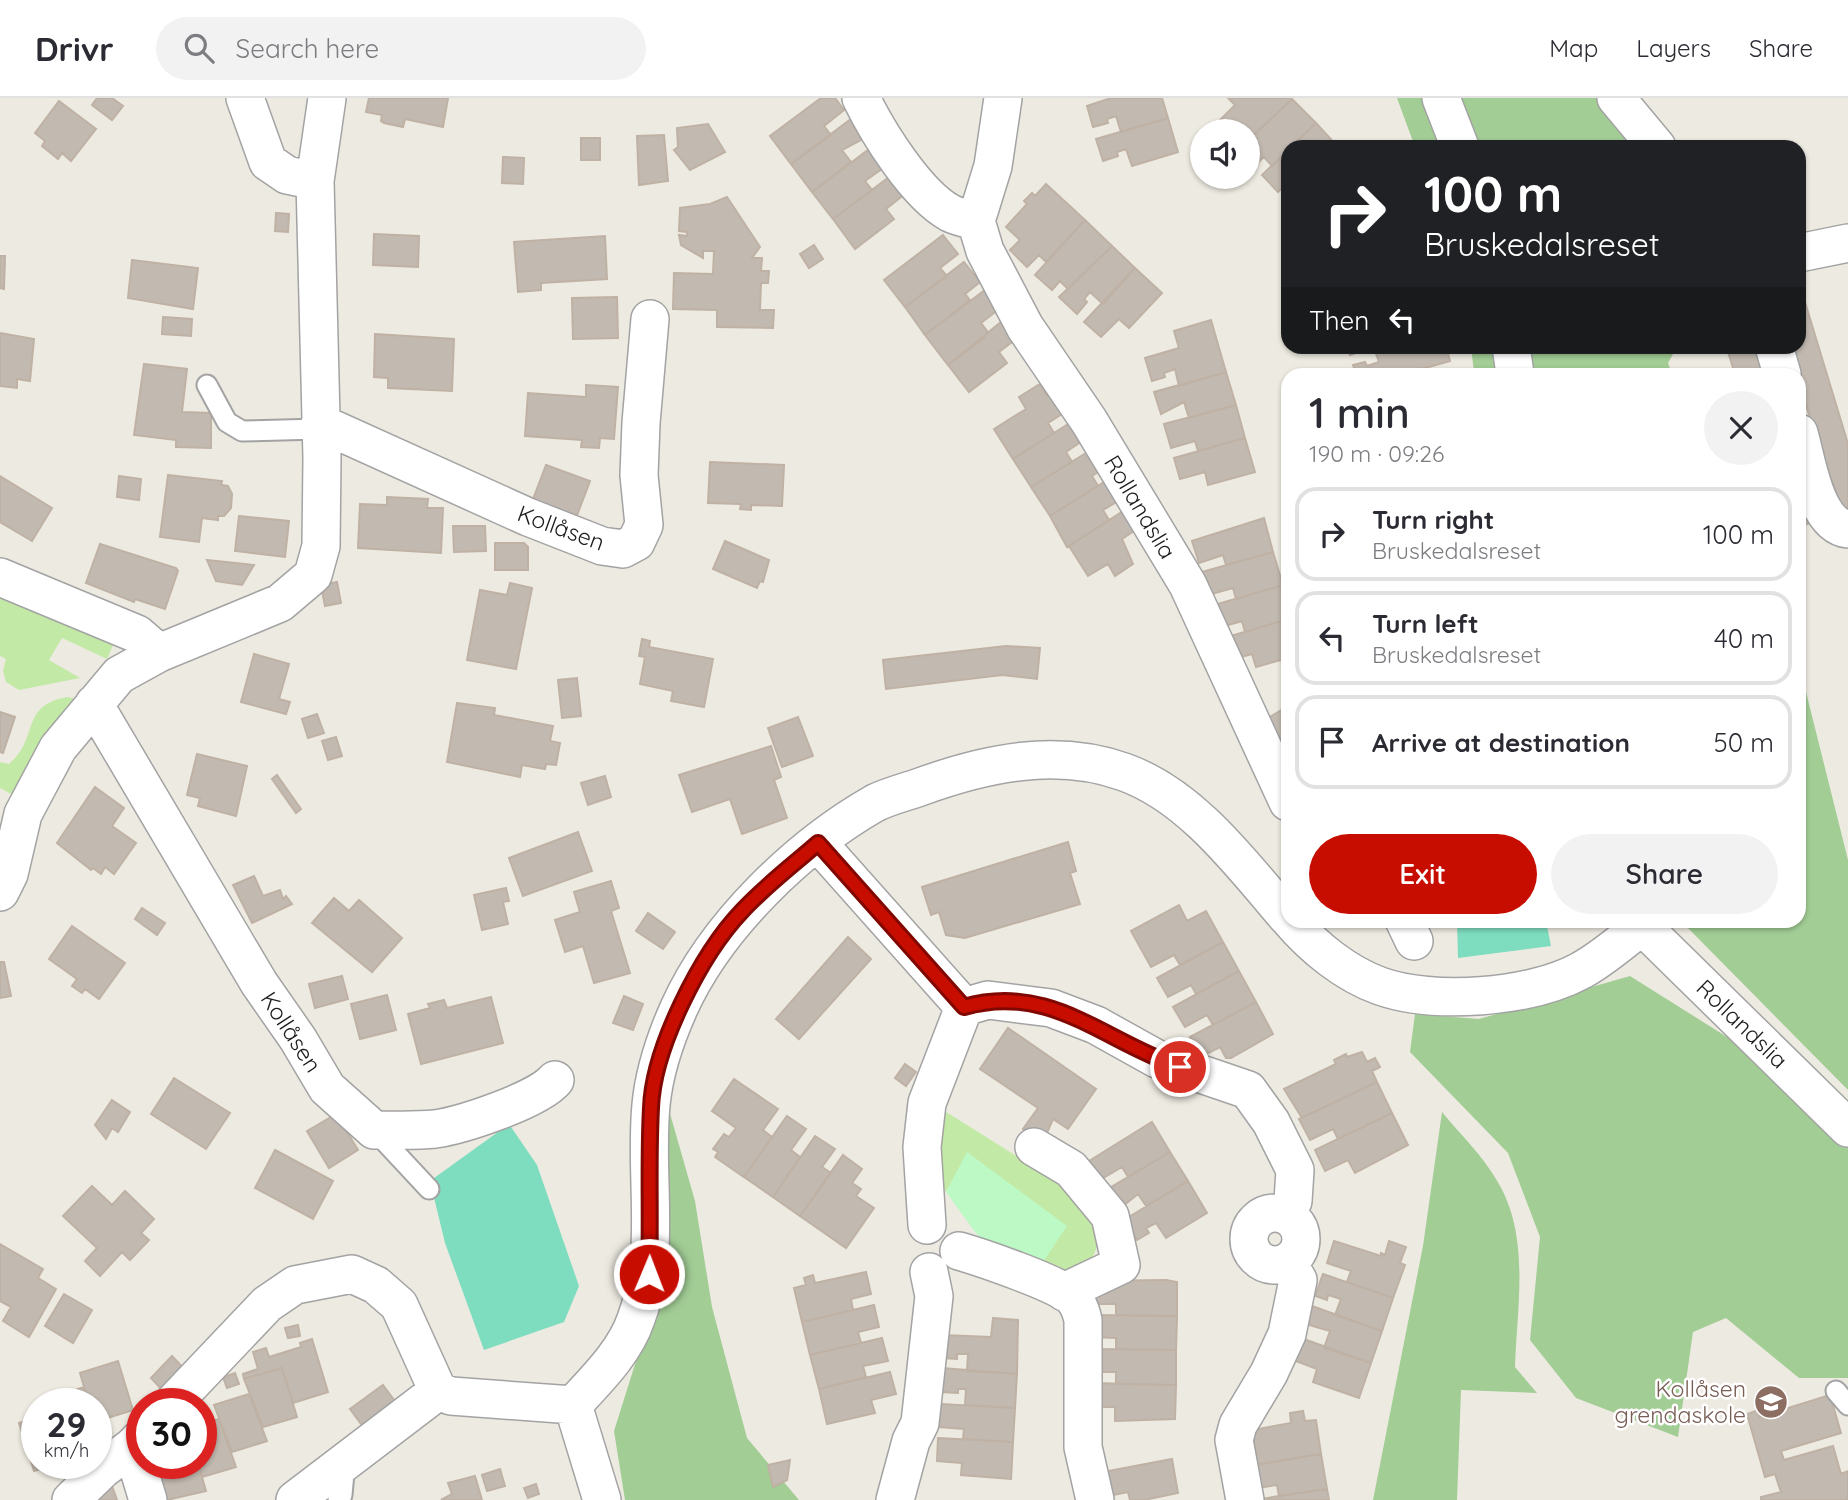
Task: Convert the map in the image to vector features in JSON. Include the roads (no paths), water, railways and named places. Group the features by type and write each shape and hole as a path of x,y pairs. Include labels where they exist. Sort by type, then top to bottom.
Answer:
{"street":[{"path":"245,98 268,162 287,176 315,181"},
{"path":"0,892 9,874 23,814 58,748 118,675 159,653 280,603 313,575 321,546 315,181 327,98"},
{"path":"861,98 913,178 935,203 953,215 976,221 993,166 1003,98"},
{"path":"1441,98 1457,140"},
{"path":"1623,100 1652,140"},
{"name":"Rollandslia","path":"976,221 993,269 1025,327 1089,421 1188,585 1281,788"},
{"path":"1806,252 1848,243"},
{"name":"Kollåsen","path":"320,426 528,517 602,546 623,549 636,542 644,525 639,475 640,423 650,319"},
{"path":"1806,457 1822,513 1839,528 1848,529"},
{"path":"0,577 136,634 159,653"},
{"name":"Kollåsen","path":"94,704 259,983 298,1039 327,1088 374,1130"},
{"path":"573,1405 604,1372 636,1322 649,1274 650,1105 656,1077 679,1009 695,978 741,912 818,843 877,802 968,769 1039,759 1088,762 1126,773 1166,794 1217,839 1281,910"},
{"path":"818,843 964,1007"},
{"path":"1296,928 1309,943 1380,986 1425,994 1466,995 1534,987 1579,972 1634,928"},
{"name":"Rollandslia","path":"1643,928 1848,1128"},
{"path":"964,1007 988,1000 1051,1008 1096,1025 1157,1059 1248,1090 1271,1122 1295,1170 1293,1201 1287,1216 1298,1227 1301,1243 1294,1258 1287,1262 1298,1279 1287,1334 1269,1373 1238,1425 1234,1440 1245,1500"},
{"path":"927,1225 922,1147 928,1103 964,1007"},
{"path":"374,1130 437,1128 518,1104 545,1091 555,1080"},
{"path":"1034,1147 1071,1169 1110,1216 1121,1265 1064,1292"},
{"path":"935,1224 950,1229 956,1235 959,1251 952,1265 937,1273 929,1272 915,1264 910,1249 914,1234 927,1225 935,1224"},
{"path":"959,1251 986,1259 1064,1292 1080,1307 1083,1320 1083,1447 1095,1500"},
{"path":"895,1500 911,1441 920,1423 934,1296 929,1272"},
{"path":"187,1388 267,1304 295,1285 352,1274 376,1285 399,1305 438,1391 451,1396 573,1405"},
{"path":"295,1500 438,1391"},
{"path":"573,1405 602,1500"},
{"path":"71,1500 126,1452"},
{"path":"144,1479 148,1500"}],"lane":[{"path":"207,385 227,422 243,431 320,426"},
{"name":"Kollåsen","path":"374,1130 429,1189"},
{"path":"338,1500 342,1495 345,1461"}],"place":[{"name":"Kollåsen grendaskole","path":"1771,1402"}]}
